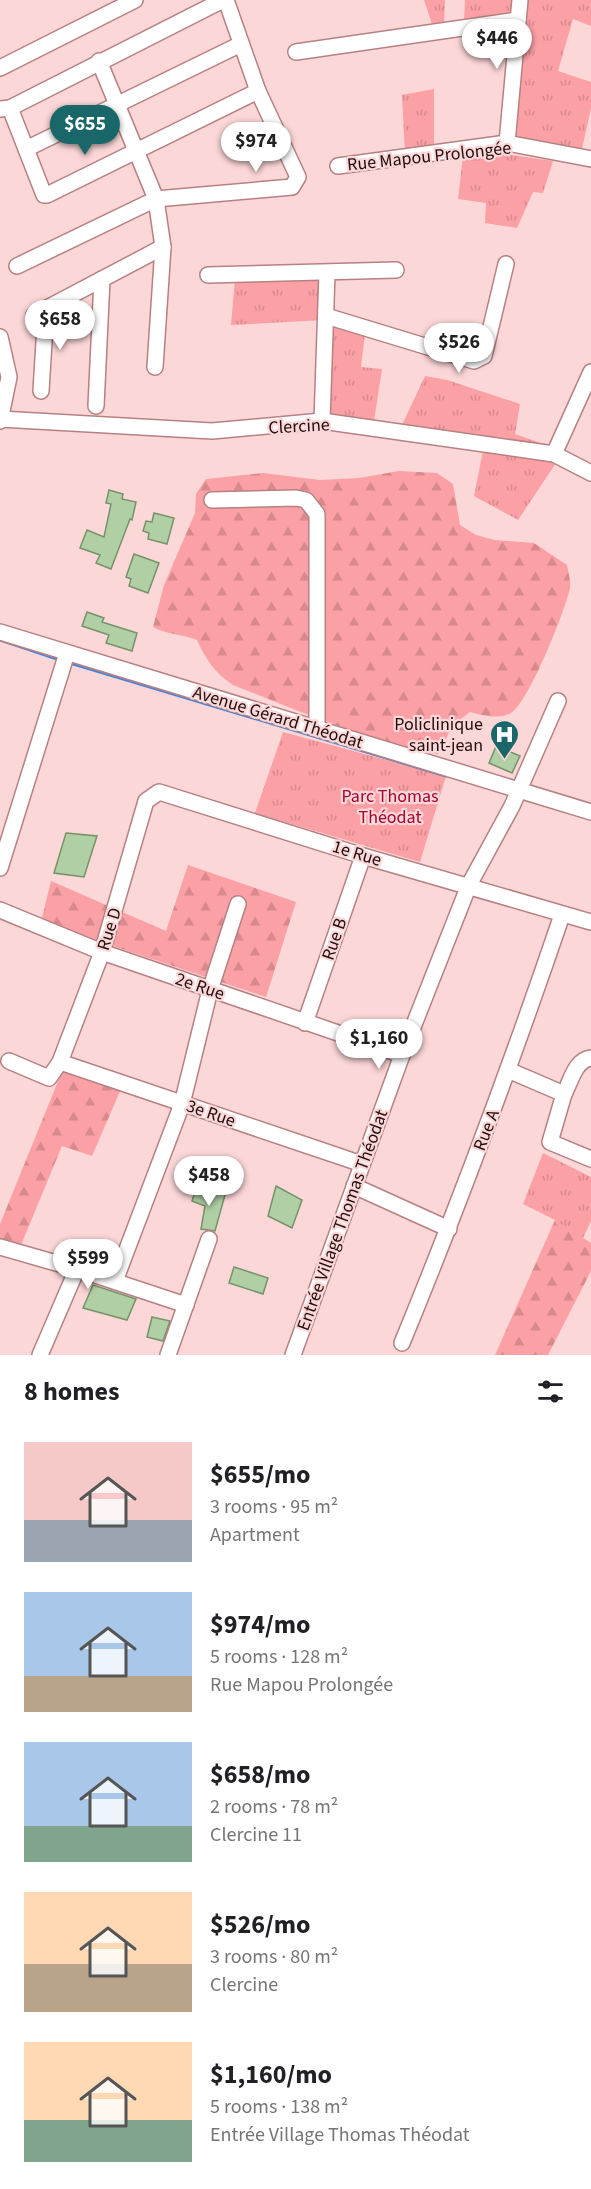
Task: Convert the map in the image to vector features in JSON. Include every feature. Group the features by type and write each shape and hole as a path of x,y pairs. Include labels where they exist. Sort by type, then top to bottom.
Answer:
{"street":[{"path":"0,68 135,0"},
{"path":"17,266 156,199 292,187 298,177 258,91 224,0 5,108 26,149 44,195 47,195 135,149 258,91"},
{"path":"507,143 520,0"},
{"path":"296,52 518,20"},
{"path":"26,149 241,44"},
{"path":"99,61 156,199 163,247 155,367"},
{"name":"Rue Mapou Prolongée","path":"338,166 507,143 591,159"},
{"path":"41,391 40,312 163,247"},
{"path":"327,316 474,362 484,356 506,264"},
{"path":"208,275 396,270"},
{"path":"322,421 327,273"},
{"path":"96,406 102,279"},
{"path":"0,337 9,377 0,420"},
{"path":"554,454 591,372"},
{"name":"Clercine","path":"0,420 212,431 322,421 554,454 591,472"},
{"path":"212,500 296,498 306,500 317,514 317,729"},
{"name":"Avenue Gérard Théodat","path":"0,632 591,812"},
{"path":"0,868 67,652"},
{"name":"Entrée Village Thomas Théodat","path":"292,1355 402,1055 469,885 519,789 558,701"},
{"name":"1e Rue","path":"152,794 159,792 363,856 591,922"},
{"name":"Rue D","path":"60,1062 102,952 146,801 152,794"},
{"name":"Rue B","path":"305,1023 363,856"},
{"path":"115,1281 182,1104 210,990 237,904"},
{"name":"2e Rue","path":"0,910 102,952 402,1055"},
{"name":"Rue A","path":"402,1343 449,1229 508,1071 562,915"},
{"path":"591,1058 579,1064 564,1094 550,1142 591,1159"},
{"path":"9,1061 49,1078 60,1062"},
{"name":"3e Rue","path":"60,1062 362,1164"},
{"path":"508,1071 564,1094"},
{"path":"354,1186 449,1229"},
{"path":"168,1355 209,1239"},
{"path":"0,1247 77,1269 186,1305"},
{"path":"40,1355 77,1269"}],"green space":[{"path":"424,0 445,0 444,23 432,24"},
{"path":"465,0 513,0 511,15 464,21"},
{"path":"524,0 591,0 591,26 573,19 558,71 591,82 591,108 581,153 510,140"},
{"path":"434,89 434,148 405,153 402,95"},
{"path":"497,153 553,161 543,193 533,192 517,228 485,223 486,203 458,199 463,156"},
{"path":"322,278 323,320 231,325 235,280"},
{"path":"330,324 365,333 361,367 382,369 373,427 326,414"},
{"path":"425,376 447,380 520,404 515,434 546,445 556,463 518,520 474,496 486,436 402,425"},
{"path":"399,471 437,473 453,484 460,525 476,535 495,540 534,543 567,565 570,588 561,616 536,675 527,692 511,713 496,717 470,712 453,725 438,754 412,748 334,724 233,685 212,666 197,640 153,627 164,585 195,513 196,494 206,479 263,473 320,480 359,478"},
{"name":"Parc Thomas Théodat","path":"283,732 446,776 420,862 255,813"},
{"path":"188,865 296,902 266,997 41,922 51,881 166,931"},
{"path":"63,1069 121,1089 92,1156 62,1146 21,1245 0,1240 0,1224"},
{"path":"543,1153 591,1177 591,1221 582,1240 555,1220 523,1204"},
{"path":"555,1220 591,1243 591,1271 548,1355 495,1355"}],"building":[{"path":"109,490 123,494 122,499 136,502 132,520 130,519 111,569 96,563 100,555 80,548 87,530 104,537 111,504 106,503"},
{"path":"154,513 174,518 167,544 148,539 149,533 143,531 146,521 152,522"},
{"path":"134,554 159,563 148,593 129,586 131,579 126,577"},
{"path":"87,612 104,618 102,622 137,633 132,651 106,643 109,635 82,626"},
{"name":"Policlinique saint-jean","path":"499,739 511,744 508,751 520,756 512,773 489,763"},
{"path":"66,833 97,836 84,877 54,873"},
{"path":"197,1186 225,1195 215,1231 201,1229 205,1206 192,1201"},
{"path":"276,1186 302,1200 292,1228 268,1216"},
{"path":"234,1267 268,1278 263,1294 229,1283"},
{"path":"93,1285 136,1299 127,1320 83,1308"},
{"path":"152,1317 170,1321 163,1341 147,1337"}],"waterway":[{"path":"0,640 60,660"},
{"path":"70,663 446,776"}],"place":[{"name":"Policlinique saint-jean","path":"504,760"}]}
